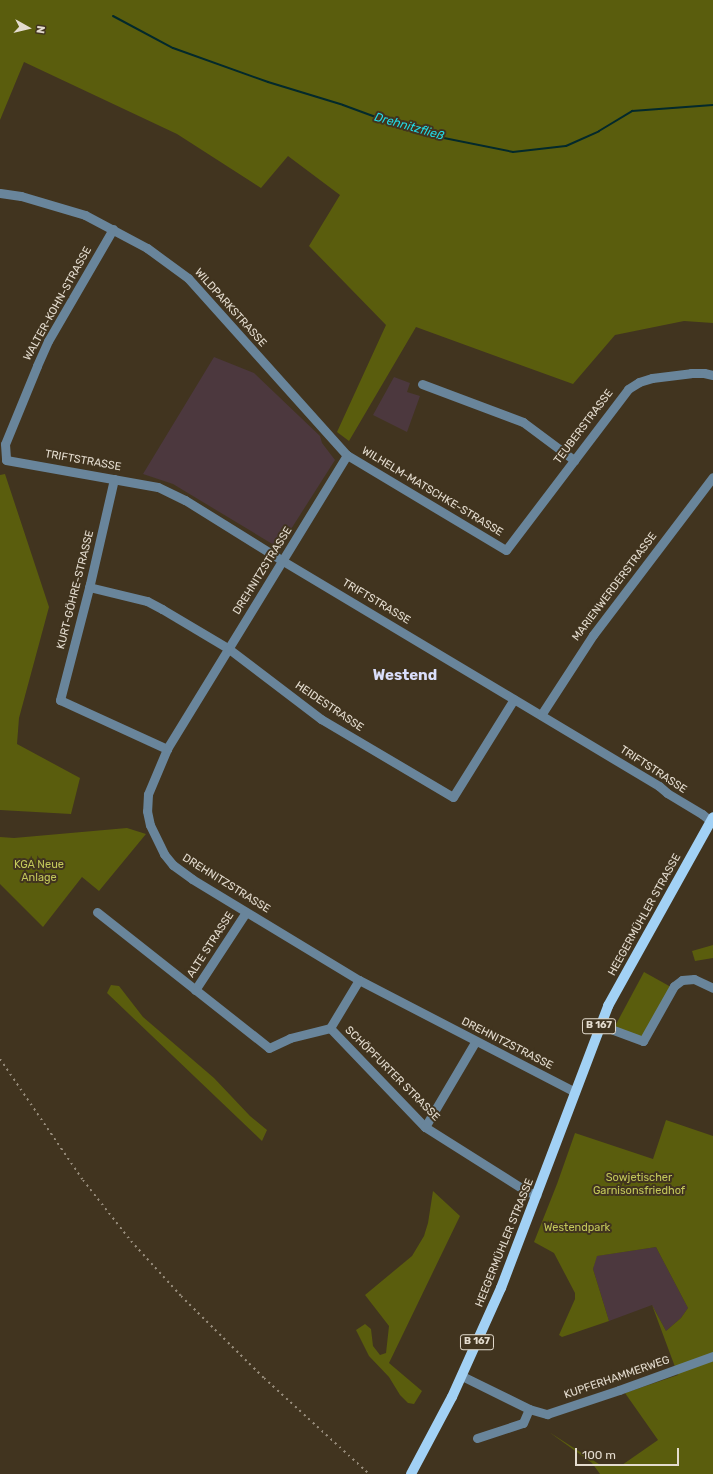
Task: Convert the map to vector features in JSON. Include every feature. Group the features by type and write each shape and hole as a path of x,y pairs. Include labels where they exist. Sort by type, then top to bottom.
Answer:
{"main road":[{"name":"HEEGERMÜHLER STRASSE","path":"411,1474 462,1376 501,1288 608,1006 712,820"}],"street":[{"name":"WILDPARKSTRASSE","path":"0,193 21,196 85,216 113,229 147,248 188,278 347,455"},
{"name":"WALTER-KOHN-STRASSE","path":"6,460 5,444 48,341 113,229"},
{"name":"TEUBERSTRASSE","path":"506,550 628,389 639,382 652,378 691,373 713,375"},
{"path":"422,384 523,422 574,460"},
{"name":"WILHELM-MATSCHKE-STRASSE","path":"347,455 506,550"},
{"name":"DREHNITZSTRASSE","path":"347,455 167,749 148,794 150,825 164,854 173,865 192,879 359,980 575,1092"},
{"name":"TRIFTSTRASSE","path":"6,460 158,487 185,500 283,561 661,786 667,793 712,820"},
{"name":"MARIENWERDERSTRASSE","path":"541,715 593,636 713,477"},
{"name":"KURT-GÖHRE-STRASSE","path":"114,479 89,588 60,700 167,749"},
{"name":"HEIDESTRASSE","path":"89,588 147,601 228,649 321,719 453,797 514,699"},
{"name":"SCHÖPFURTER STRASSE","path":"97,912 269,1048 290,1038 330,1028 424,1127 528,1192 537,1195"},
{"name":"ALTE STRASSE","path":"195,990 246,912"},
{"path":"600,1025 643,1041 674,986 682,980 694,979 713,988"},
{"path":"330,1028 359,980"},
{"path":"424,1127 476,1042"},
{"name":"KUPFERHAMMERWEG","path":"462,1376 529,1409 547,1414 557,1412 713,1356"},
{"path":"477,1438 523,1423 529,1409"}],"shaded area":[{"path":"214,357 254,373 320,436 322,443 335,460 279,548 173,484 143,474"},
{"path":"394,377 410,383 407,392 420,396 407,432 373,415"},
{"path":"656,1247 688,1308 681,1318 666,1331 652,1305 609,1321 593,1269 596,1256"}],"green space":[{"path":"0,0 713,0 713,323 684,321 615,335 573,384 416,327 349,441 337,432 386,325 309,246 340,195 288,156 261,188 177,134 24,62 0,120"},
{"path":"5,474 49,607 19,718 17,744 80,778 71,814 0,810 0,475"},
{"name":"KGA Neue Anlage","path":"127,828 146,834 99,891 82,877 43,927 0,884 0,837 14,838"},
{"path":"713,945 713,958 695,961 692,951"},
{"path":"644,972 671,987 641,1038 614,1028"},
{"path":"111,985 119,986 143,1017 214,1078 250,1116 267,1130 262,1141 107,993"},
{"path":"666,1120 713,1136 713,1474 600,1474 592,1463 549,1432 602,1466 622,1465 658,1440 625,1393 678,1375 652,1305 666,1331 681,1318 688,1308 656,1247 597,1256 593,1269 609,1321 562,1337 559,1335 575,1299 575,1293 554,1253 534,1242 575,1133 653,1159"},
{"path":"433,1191 460,1216 389,1363 422,1391 414,1404 408,1403 400,1395 389,1377 369,1356 356,1330 365,1324 371,1329 373,1346 380,1355 386,1353 389,1326 365,1295 412,1256 424,1236 428,1223"}],"waterway":[{"name":"Drehnitzfließ","path":"113,16 173,48 268,82 343,105 419,133 513,152 566,146 599,131 632,111 713,105"}],"railway":[{"path":"0,1059 83,1180 131,1241 181,1296 264,1378 369,1474"}],"district":[{"name":"Westend","path":"405,676"}],"park label":[{"name":"Sowjetischer Garnisonsfriedhof","path":"639,1185"},
{"name":"Westendpark","path":"577,1228"}]}
